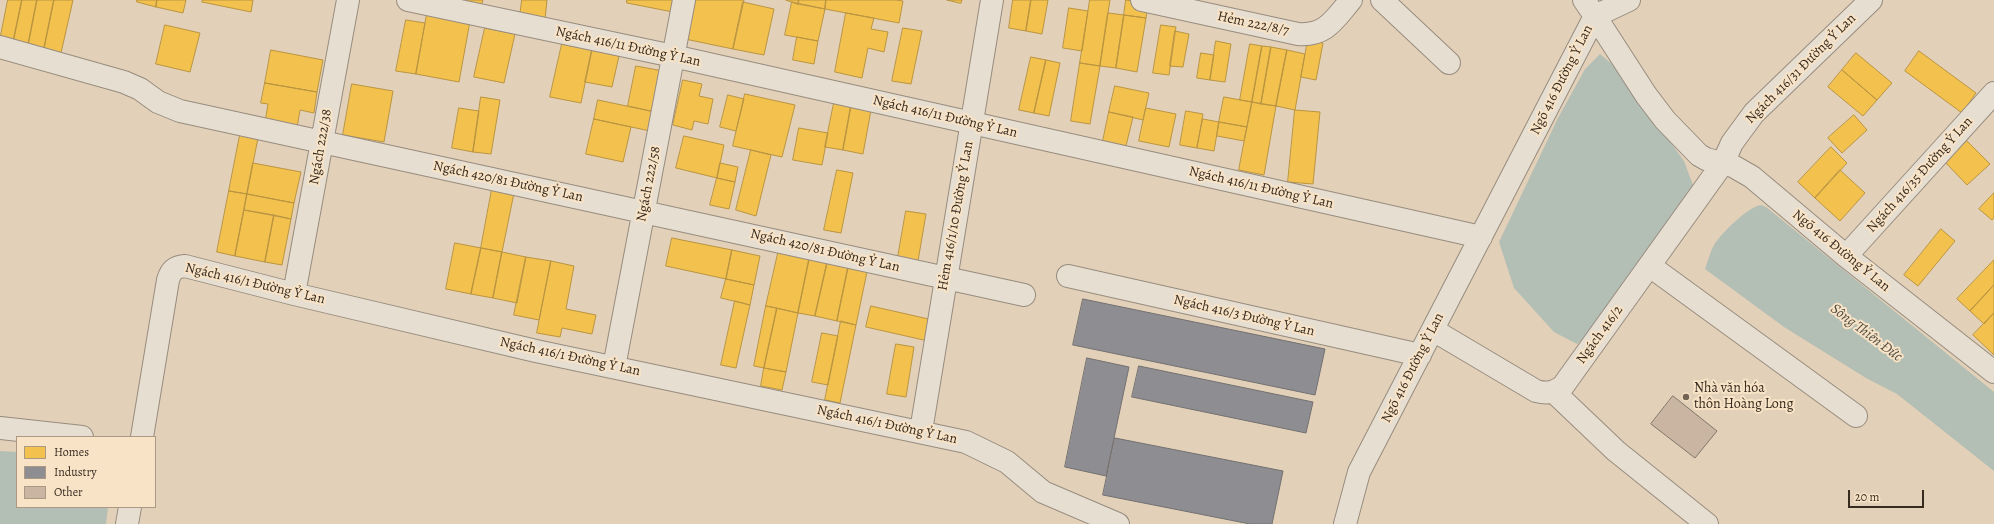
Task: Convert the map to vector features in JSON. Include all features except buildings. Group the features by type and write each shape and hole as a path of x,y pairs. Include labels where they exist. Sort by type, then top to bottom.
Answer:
{"street":[{"name":"Ngách 222/38","path":"294,294 348,0"},
{"name":"Ngách 416/11 Đường Ỷ Lan","path":"408,0 673,56 1481,237"},
{"name":"Ngách 222/58","path":"614,367 684,0"},
{"name":"Hẻm 416/1/10 Đường Ỷ Lan","path":"921,431 992,0"},
{"name":"Hẻm 222/8/7","path":"1142,0 1308,35 1321,31 1332,22 1351,0"},
{"path":"1382,0 1449,63"},
{"path":"1590,8 1629,0"},
{"name":"Ngách 416/31 Đường Ỷ Lan","path":"1723,163 1732,143 1754,113 1871,0"},
{"name":"Ngõ 416 Đường Ỷ Lan","path":"1590,8 1646,95 1665,120 1699,155 1706,159 1723,163 1752,177 1846,256 1992,368"},
{"name":"Ngõ 416 Đường Ỷ Lan","path":"1345,524 1359,472 1481,237 1590,8"},
{"name":"Ngách 420/81 Đường Ỷ Lan","path":"0,47 124,82 140,89 158,102 180,111 644,211 1024,296"},
{"name":"Ngách 416/35 Đường Ỷ Lan","path":"1846,256 1994,93"},
{"name":"Ngách 416/2","path":"1554,392 1563,386 1569,378 1723,163"},
{"name":"Ngách 416/1 Đường Ỷ Lan","path":"142,436 170,272 177,267 186,266 294,294 614,367 921,431 966,442 988,451 1007,462 1043,492 1118,524"},
{"path":"1650,266 1856,416"},
{"name":"Ngách 416/3 Đường Ỷ Lan","path":"1068,276 1420,355"},
{"path":"1433,330 1536,391 1544,393 1554,392 1616,451 1707,524"},
{"path":"0,428 73,436"},
{"path":"127,524 130,508"}],"water":[{"path":"1600,54 1618,69 1684,161 1693,185 1641,263 1610,301 1597,328 1577,344 1554,332 1514,288 1499,242 1558,118 1585,69"},
{"name":"Sông Thiên Đức","path":"1761,205 1766,207 1994,392 1994,471 1897,394 1866,378 1784,327 1705,269 1714,245 1723,234 1748,211"},
{"path":"0,451 16,452 16,508 108,508 106,524 0,524"}],"place":[{"name":"Nhà văn hóa thôn Hoàng Long","path":"1686,397"}]}
